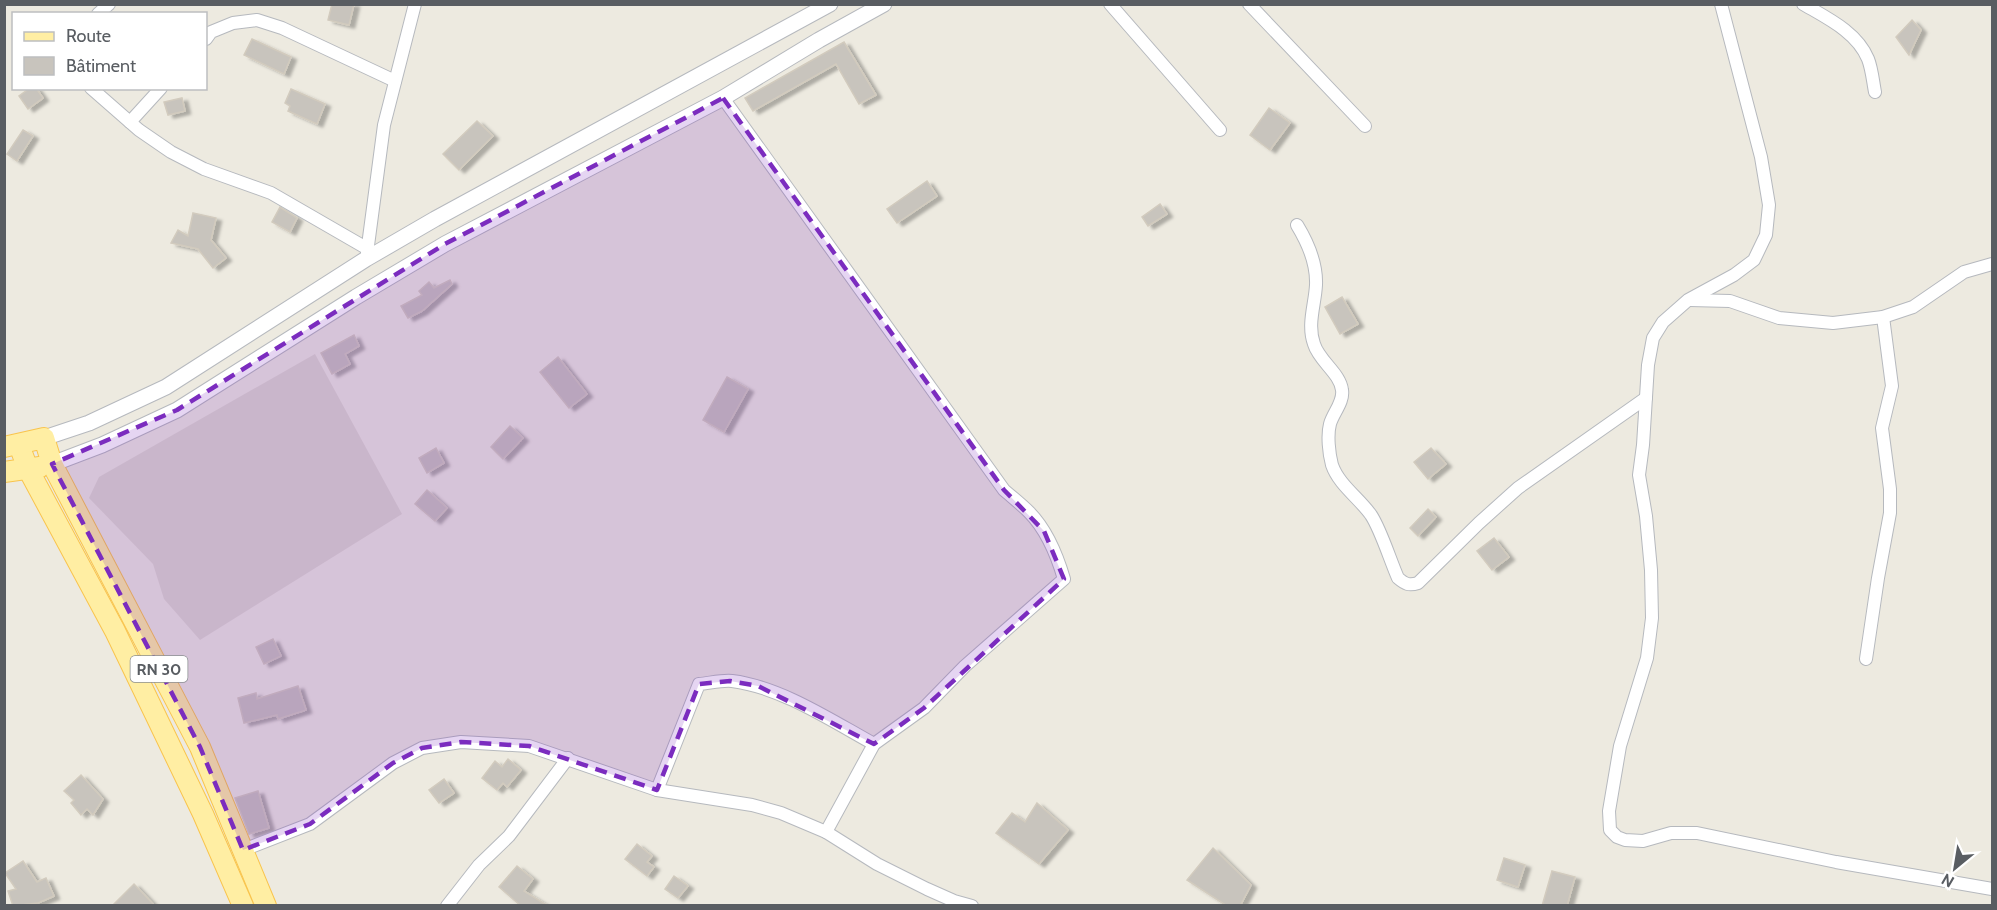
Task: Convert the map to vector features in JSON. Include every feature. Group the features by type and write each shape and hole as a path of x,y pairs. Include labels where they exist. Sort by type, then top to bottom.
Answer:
{"main road":[{"name":"RN 30","path":"242,905 203,814 115,631 28,469 12,446 44,438 52,464 200,747 266,906"},
{"path":"4,472 52,464"}],"street":[{"path":"367,254 384,125 415,4"},
{"path":"52,464 102,445 177,410 356,297 445,244 723,98 884,4"},
{"path":"1110,4 1220,130"},
{"path":"1249,4 1365,126"},
{"path":"1721,4 1761,157 1769,205 1766,235 1754,260 1734,275 1688,300 1663,322 1653,338 1648,365 1639,475 1646,516 1651,570 1652,618 1647,658 1620,746 1609,811 1610,830 1624,840 1642,842 1671,833 1697,832 1836,862 1992,889"},
{"path":"1803,4 1841,27 1860,44 1869,60 1875,92"},
{"path":"44,438 89,423 166,387 367,254 828,5"},
{"path":"207,38 211,32 232,23 257,20 282,28 396,81"},
{"path":"93,90 130,122 171,152 204,169 271,193 367,254"},
{"path":"130,122 159,90"},
{"path":"723,98 1004,489 1044,531 1058,558 1064,579 965,666 924,708 874,744 826,832"},
{"path":"1297,225 1314,260 1316,284 1311,318 1313,343 1320,358 1342,389 1342,397 1329,426 1332,465 1340,481 1372,517 1398,578 1410,586 1418,583 1518,488 1646,398"},
{"path":"1688,300 1730,301 1779,318 1833,323 1883,317 1913,307 1964,272 1992,264"},
{"path":"1866,659 1890,513 1890,489 1882,428 1892,386 1883,317"},
{"path":"657,790 699,684 730,681 758,686 806,707 874,744"},
{"path":"243,850 310,824 393,763 423,748 461,742 529,746 657,790 752,805 781,813 826,832 878,864 927,889 972,906"},
{"path":"447,906 479,865 509,836 568,758"}],"highlighted area":[{"path":"723,98 1004,490 1044,531 1064,579 924,708 874,744 758,686 730,681 699,684 657,790 529,746 461,742 422,748 393,763 310,824 243,850 200,747 52,464 177,410 445,244"}],"shaded area":[{"path":"315,354 402,514 200,640 164,599 153,564 89,498 99,477"}],"building":[{"path":"332,4 354,4 349,25 328,20"},
{"path":"1912,20 1921,30 1909,55 1896,37"},
{"path":"252,39 291,57 284,74 244,55"},
{"path":"844,42 876,95 859,104 836,64 753,111 745,98"},
{"path":"291,89 325,104 317,124 288,111 290,106 285,103"},
{"path":"27,90 37,90 43,98 28,109 19,96"},
{"path":"182,98 185,111 168,115 164,102"},
{"path":"1269,108 1290,123 1270,150 1250,135"},
{"path":"477,121 493,136 459,170 443,154"},
{"path":"23,130 33,136 17,161 7,154"},
{"path":"927,181 937,196 897,223 887,209"},
{"path":"1160,204 1167,214 1148,226 1142,217"},
{"path":"280,207 297,218 290,232 272,222"},
{"path":"193,213 216,218 211,240 226,258 213,268 198,249 171,243 178,230 188,236"},
{"path":"450,280 452,284 422,311 408,318 401,306 422,295 419,291 429,282 434,288"},
{"path":"1342,297 1358,324 1340,334 1325,307"},
{"path":"354,335 359,346 345,354 350,364 332,374 321,353"},
{"path":"558,357 587,394 569,408 540,372"},
{"path":"727,377 748,389 724,432 703,420"},
{"path":"510,426 523,438 503,459 491,447"},
{"path":"436,448 444,463 427,473 419,458"},
{"path":"1431,448 1446,464 1428,479 1414,462"},
{"path":"427,490 447,508 435,521 415,504"},
{"path":"1428,509 1436,517 1418,536 1410,528"},
{"path":"1494,538 1509,557 1492,570 1477,551"},
{"path":"273,639 281,656 264,664 256,647"},
{"path":"298,686 306,710 278,719 277,715 244,723 238,698 256,693 257,699"},
{"path":"508,759 521,770 507,787 503,783 497,790 482,778 495,761 502,767"},
{"path":"81,775 103,799 93,815 87,809 81,815 71,803 74,800 64,791"},
{"path":"444,779 454,793 439,803 429,790"},
{"path":"258,791 269,828 249,834 235,798"},
{"path":"1037,803 1068,830 1039,864 996,833 1012,813 1025,822"},
{"path":"637,844 652,856 647,862 654,867 647,876 625,859"},
{"path":"1213,848 1251,885 1240,906 1227,906 1187,880"},
{"path":"1504,858 1525,865 1518,887 1497,880"},
{"path":"23,861 37,882 46,878 54,896 38,903 13,906 8,891 16,889 5,873"},
{"path":"517,866 533,879 524,891 548,906 521,906 499,887"},
{"path":"1552,871 1575,877 1567,906 1542,906"},
{"path":"674,876 688,886 678,898 665,889"},
{"path":"134,884 155,906 112,906"}]}
